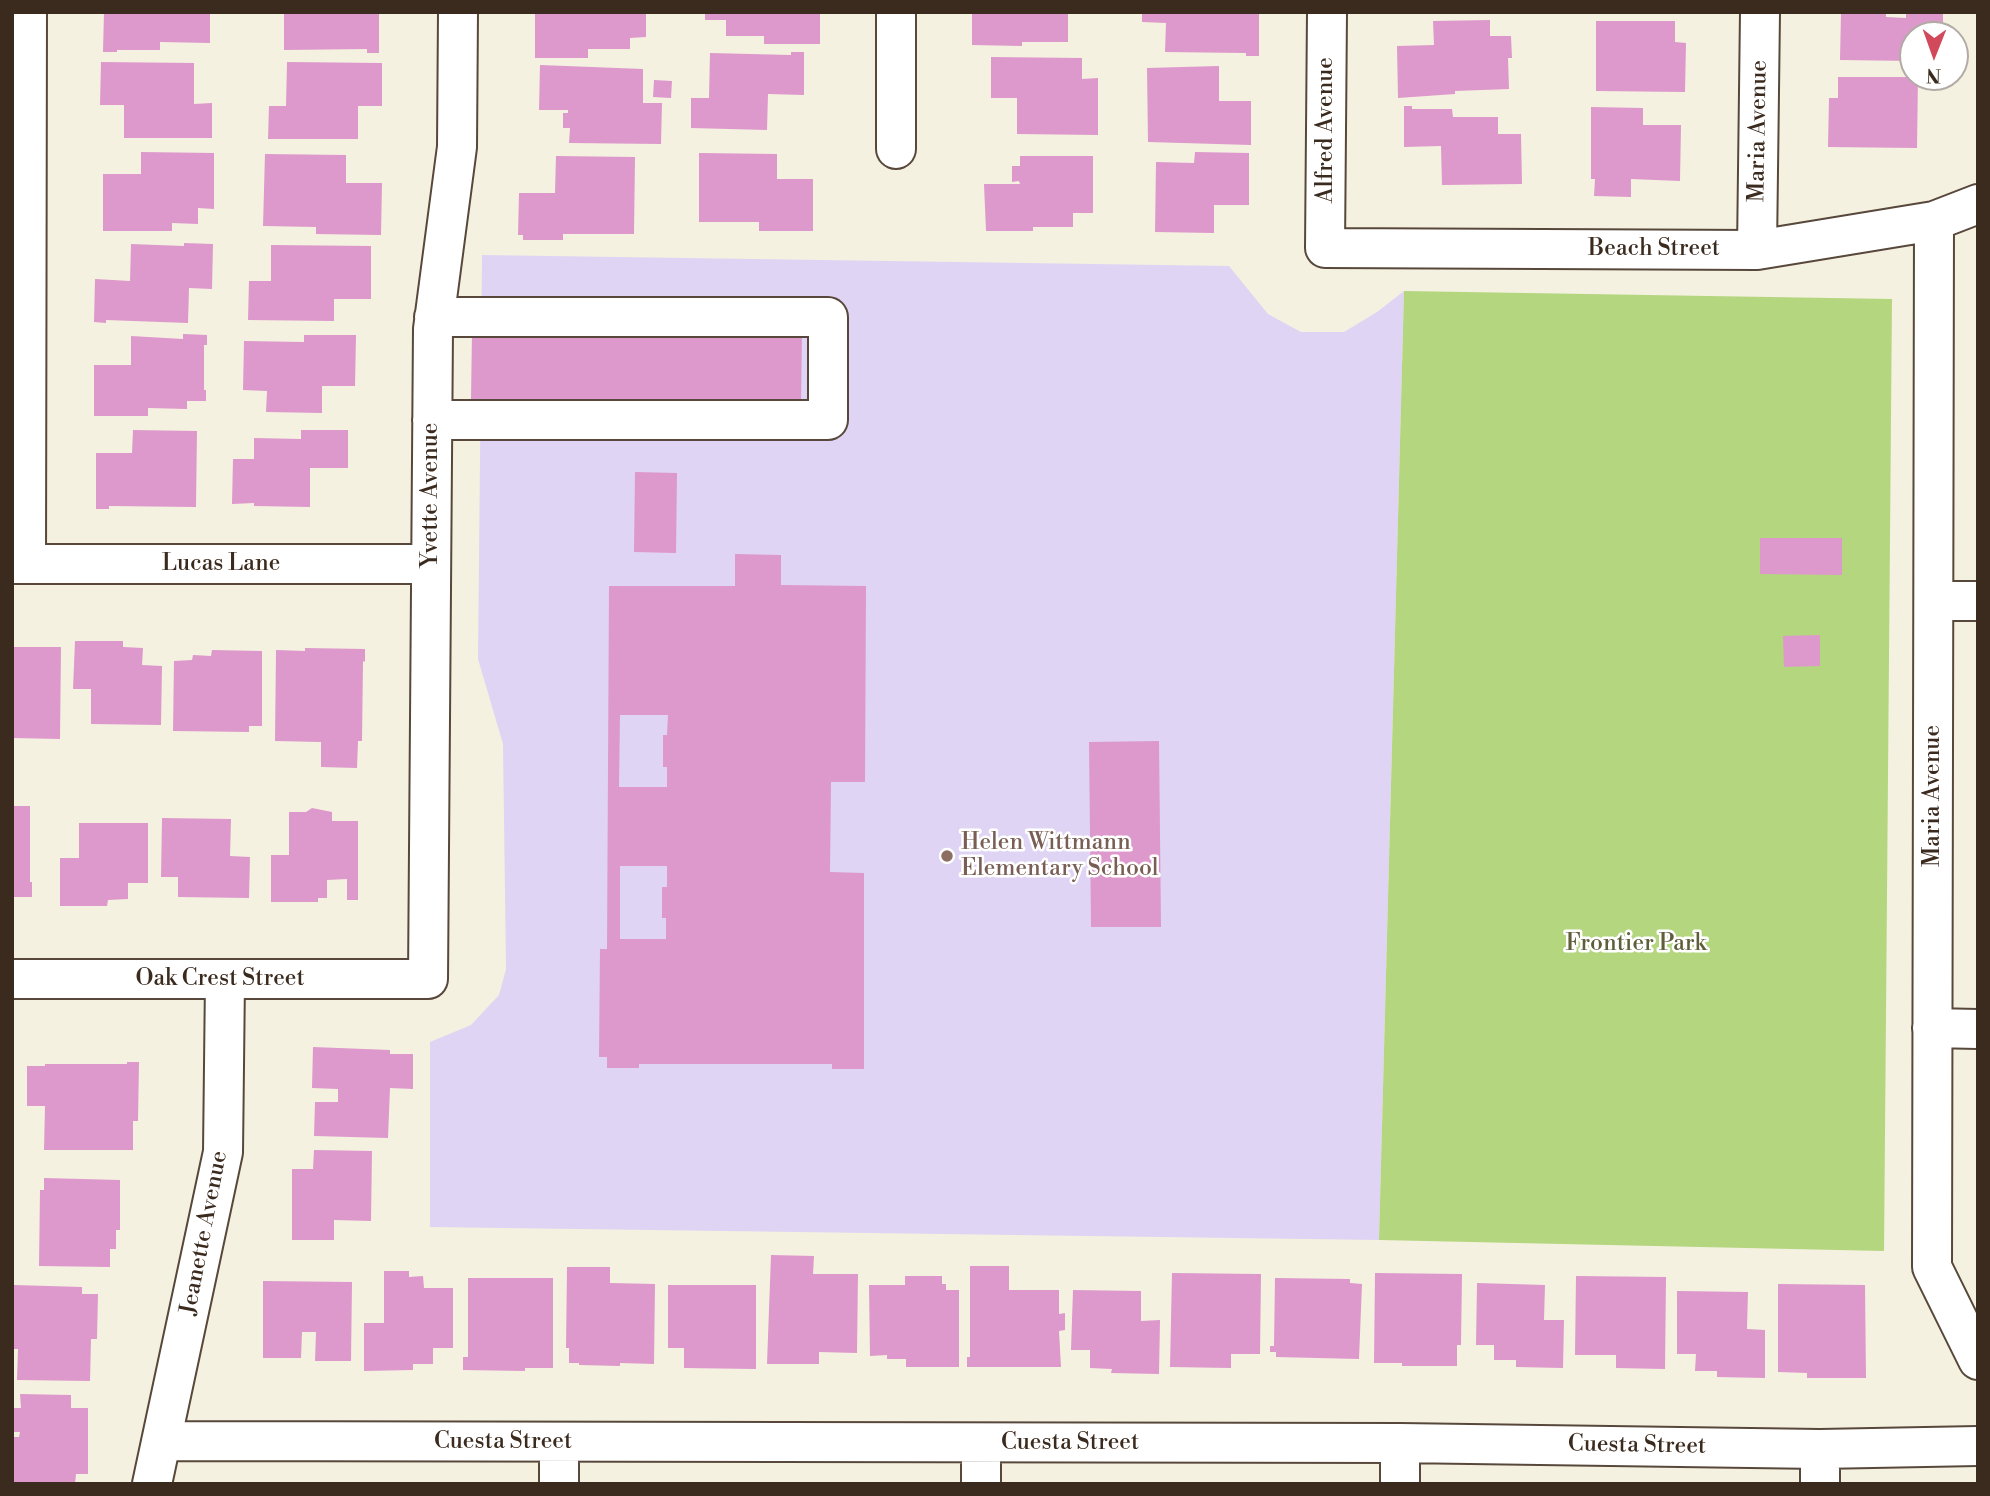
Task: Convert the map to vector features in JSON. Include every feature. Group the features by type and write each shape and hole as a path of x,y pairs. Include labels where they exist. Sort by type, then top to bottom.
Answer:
{"street":[{"path":"19,564 27,12"},
{"name":"Yvette Avenue","path":"428,979 434,317 457,147 458,12"},
{"path":"896,149 897,12"},
{"name":"Alfred Avenue","path":"1325,248 1327,12"},
{"name":"Maria Avenue","path":"1758,250 1760,12"},
{"name":"Beach Street","path":"1325,248 1758,250 1934,221 1978,204"},
{"name":"Maria Avenue","path":"1934,221 1932,1266 1978,1360"},
{"path":"432,420 828,420 828,317 434,317"},
{"name":"Lucas Lane","path":"19,564 431,564"},
{"path":"1935,601 1978,601"},
{"name":"Oak Crest Street","path":"12,979 428,979"},
{"name":"Jeanette Avenue","path":"152,1484 223,1152 225,979"},
{"path":"1932,1028 1978,1029"},
{"name":"Cuesta Street","path":"162,1441 1400,1443 1820,1466 1978,1446"},
{"path":"559,1442 559,1484"},
{"path":"1400,1443 1400,1484"},
{"path":"981,1444 981,1484"}],"shaded area":[{"name":"Helen Wittmann Elementary School","path":"482,255 1229,266 1268,314 1301,332 1344,332 1377,312 1404,291 1379,1240 430,1227 430,1042 471,1025 499,995 506,969 503,744 478,659"}],"green space":[{"name":"Frontier Park","path":"1404,291 1892,299 1884,1251 1379,1240"}],"building":[{"path":"104,12 210,12 210,43 160,42 160,50 103,52"},
{"path":"284,12 379,12 379,53 367,53 367,49 284,50"},
{"path":"535,12 646,12 646,37 630,38 630,49 588,49 588,58 535,58"},
{"path":"705,12 820,12 820,44 764,44 764,36 726,36 726,20 705,20"},
{"path":"972,12 1068,12 1068,42 1022,42 1022,46 972,45"},
{"path":"1142,12 1259,14 1259,56 1246,56 1246,53 1165,52 1166,23 1142,22"},
{"path":"1841,12 1886,12 1886,17 1906,18 1906,12 1943,12 1943,21 1899,21 1899,61 1840,60"},
{"path":"1490,20 1490,36 1511,36 1512,58 1508,58 1509,89 1455,91 1455,94 1398,98 1397,46 1434,45 1433,21"},
{"path":"1596,21 1675,21 1675,42 1686,43 1685,92 1596,91"},
{"path":"791,52 804,52 804,95 768,94 767,130 691,128 691,98 709,98 710,53 791,55"},
{"path":"991,57 1082,58 1082,79 1098,78 1098,135 1017,134 1017,98 991,98"},
{"path":"101,62 194,63 194,104 212,103 212,138 124,138 124,105 100,105"},
{"path":"287,62 382,63 382,106 358,106 358,139 268,139 269,106 286,106"},
{"path":"540,65 643,69 643,103 662,103 661,144 569,143 570,128 563,128 563,113 568,113 568,110 539,110"},
{"path":"1219,66 1219,101 1251,101 1251,145 1148,142 1147,68"},
{"path":"1838,77 1899,77 1899,91 1918,91 1917,148 1828,147 1829,98 1838,98"},
{"path":"654,80 672,81 671,98 653,97"},
{"path":"1404,106 1412,106 1412,109 1452,109 1453,117 1498,117 1498,134 1521,134 1522,184 1442,185 1441,146 1404,147"},
{"path":"1591,107 1643,108 1643,125 1681,125 1680,181 1631,179 1631,197 1594,196 1595,179 1591,179"},
{"path":"141,152 214,153 214,209 198,208 198,224 172,223 172,231 103,231 103,174 141,174"},
{"path":"1195,152 1249,153 1249,205 1214,205 1214,233 1155,232 1156,162 1194,163"},
{"path":"699,153 777,154 777,179 813,179 813,231 759,231 759,222 699,222"},
{"path":"265,154 346,155 346,183 382,183 381,235 316,234 316,227 263,226"},
{"path":"556,156 635,157 634,234 563,234 563,240 523,240 523,235 518,235 519,193 555,193"},
{"path":"1020,156 1093,156 1093,213 1073,213 1073,227 1033,227 1033,231 986,231 984,184 1020,184 1019,181 1012,182 1012,166 1020,166"},
{"path":"184,243 213,244 212,289 189,288 188,323 106,320 106,323 94,322 95,279 130,281 131,244 184,246"},
{"path":"271,245 371,246 371,299 334,299 334,321 248,320 249,281 271,281"},
{"path":"472,331 802,334 801,403 471,399"},
{"path":"183,334 207,335 207,345 204,345 206,401 187,401 187,409 148,408 148,416 94,416 94,365 131,365 131,336 183,339"},
{"path":"304,335 356,335 355,386 322,386 322,413 266,412 267,391 243,390 244,341 304,342"},
{"path":"133,430 197,431 196,507 109,506 109,509 96,509 96,453 132,453"},
{"path":"301,430 348,430 348,468 310,468 310,507 232,504 233,459 254,459 254,438 301,439"},
{"path":"635,472 677,473 676,553 634,552"},
{"path":"1760,538 1842,538 1842,575 1760,574"},
{"path":"735,554 781,555 781,585 866,586 865,782 831,782 830,872 864,873 864,1069 832,1069 832,1064 639,1064 639,1068 607,1068 607,1057 599,1057 600,949 607,949 609,586 735,586","holes":["620,715 668,715 667,735 663,735 663,767 667,767 667,787 619,787","620,866 667,866 667,887 662,887 662,918 666,918 666,939 620,939"]},
{"path":"1820,635 1820,666 1784,667 1783,636"},
{"path":"75,641 123,641 123,647 143,648 142,665 162,666 161,725 91,724 91,689 73,689"},
{"path":"13,647 61,647 60,739 12,738"},
{"path":"305,648 365,649 362,741 358,741 357,768 321,767 321,742 275,741 276,650 305,651"},
{"path":"212,650 262,651 262,726 249,726 249,732 173,731 174,661 192,660 193,655 211,656"},
{"path":"1159,741 1161,927 1091,927 1089,742"},
{"path":"12,806 30,806 32,897 12,897"},
{"path":"312,808 332,812 332,821 358,821 358,900 347,900 347,879 327,880 327,898 318,898 318,902 271,902 271,855 289,855 289,812 306,812"},
{"path":"162,818 231,819 230,856 250,857 249,898 178,897 178,877 161,877"},
{"path":"79,823 148,823 148,883 128,883 128,899 108,900 107,906 60,906 60,858 79,858"},
{"path":"313,1047 390,1050 390,1054 413,1054 413,1089 390,1088 388,1138 314,1136 315,1102 338,1102 338,1089 312,1088"},
{"path":"139,1062 138,1121 133,1121 133,1150 44,1150 45,1106 27,1106 27,1066"},
{"path":"314,1150 372,1151 371,1221 334,1220 334,1240 292,1240 292,1169 313,1169"},
{"path":"44,1178 120,1180 120,1230 116,1230 116,1249 110,1249 110,1267 39,1266 40,1190 44,1190"},
{"path":"771,1255 814,1256 813,1274 858,1274 857,1353 819,1352 819,1364 767,1364"},
{"path":"970,1266 1009,1266 1009,1290 1059,1290 1059,1314 1065,1313 1065,1330 1059,1331 1061,1367 967,1367 967,1357 970,1357"},
{"path":"567,1267 610,1267 610,1283 655,1284 654,1364 620,1363 620,1366 569,1363 569,1348 566,1348"},
{"path":"384,1271 409,1271 409,1277 423,1276 424,1288 453,1288 453,1348 433,1348 433,1364 413,1364 413,1370 364,1371 364,1323 384,1323"},
{"path":"1172,1273 1261,1274 1260,1354 1231,1354 1231,1368 1170,1367"},
{"path":"1375,1273 1462,1274 1461,1345 1457,1345 1457,1366 1374,1363"},
{"path":"905,1276 942,1276 942,1284 946,1284 946,1290 959,1290 959,1367 906,1367 906,1359 887,1359 887,1355 870,1356 869,1285 905,1285"},
{"path":"1576,1276 1666,1277 1665,1369 1616,1368 1616,1355 1575,1355"},
{"path":"468,1278 553,1278 553,1368 525,1368 525,1371 463,1370 463,1357 468,1357"},
{"path":"1275,1278 1350,1279 1350,1283 1362,1284 1359,1359 1276,1357 1276,1352 1270,1352 1270,1346 1274,1346"},
{"path":"263,1281 352,1282 351,1361 315,1361 316,1332 302,1332 301,1358 263,1358"},
{"path":"1477,1283 1545,1285 1544,1320 1564,1320 1563,1368 1516,1367 1516,1360 1494,1360 1494,1345 1476,1345"},
{"path":"1778,1284 1865,1285 1866,1378 1807,1378 1807,1373 1778,1372"},
{"path":"14,1285 82,1287 82,1294 98,1294 97,1339 91,1339 90,1381 17,1380 18,1349 12,1349"},
{"path":"668,1285 756,1285 756,1369 684,1368 684,1348 668,1348"},
{"path":"1073,1290 1141,1291 1141,1321 1160,1320 1159,1374 1111,1373 1112,1369 1090,1368 1090,1350 1071,1350"},
{"path":"1677,1291 1748,1292 1747,1329 1765,1330 1765,1378 1717,1377 1717,1371 1695,1371 1696,1354 1677,1354"},
{"path":"20,1394 71,1395 71,1408 88,1408 88,1474 76,1474 75,1484 12,1484 12,1437 19,1437 20,1432 12,1432 12,1408 21,1408"}],"place":[{"name":"Helen Wittmann Elementary School","path":"947,856"}]}
